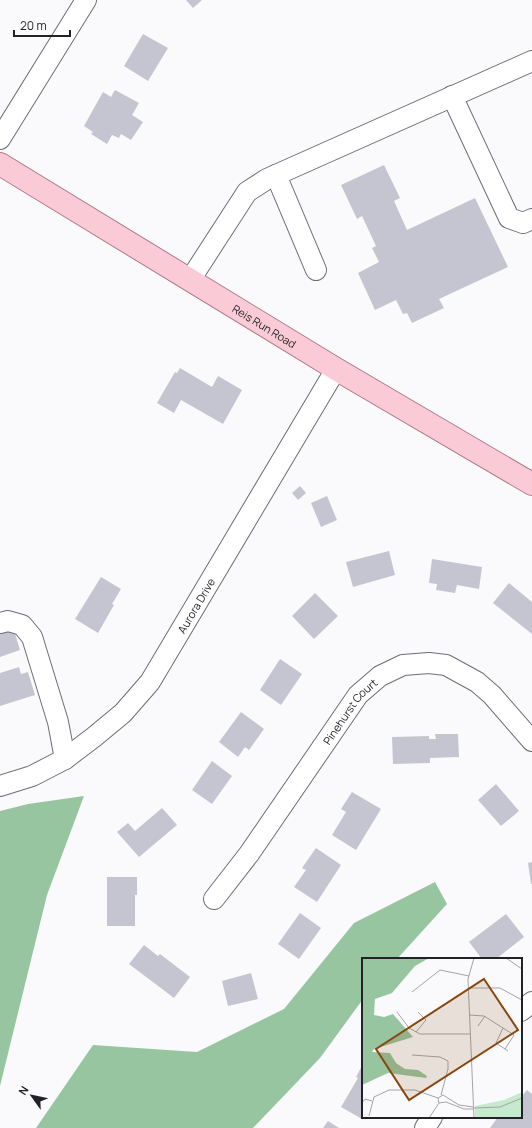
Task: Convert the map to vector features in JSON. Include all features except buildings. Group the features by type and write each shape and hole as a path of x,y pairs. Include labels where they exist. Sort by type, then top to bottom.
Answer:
{"main road":[{"name":"Reis Run Road","path":"0,164 336,369 532,484"}],"street":[{"path":"0,139 86,0"},
{"path":"190,280 248,192 267,179 532,61"},
{"path":"452,96 509,218 522,223 532,219"},
{"path":"276,175 316,270"},
{"name":"Aurora Drive","path":"0,786 32,776 65,759 123,713 150,682 336,369"},
{"path":"0,623 8,621 22,625 32,637 58,722 65,759"},
{"name":"Pinehurst Court","path":"214,899 249,854 358,695 380,676 403,665 429,662 446,665 477,682 492,695 532,741"},
{"path":"522,1010 532,1002"},
{"path":"425,1128 431,1118"}],"green space":[{"path":"84,796 47,895 0,1086 0,811 28,804"},
{"path":"435,882 447,904 398,958 362,958 362,1000 320,1058 253,1128 36,1128 93,1045 197,1052 284,1009 354,923"}]}
